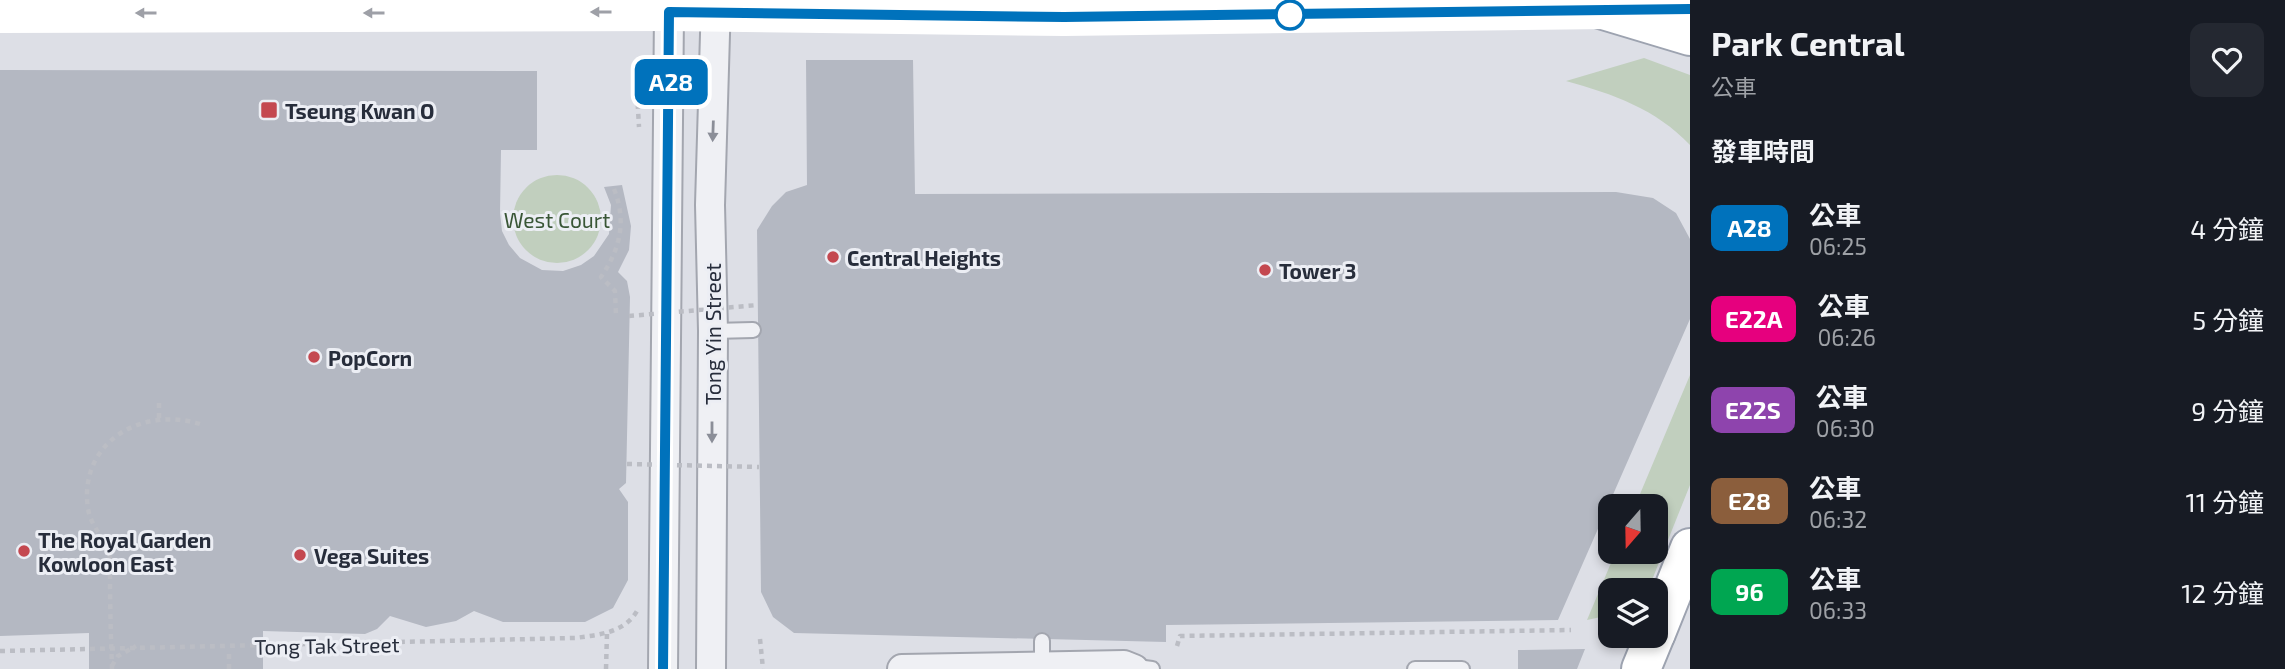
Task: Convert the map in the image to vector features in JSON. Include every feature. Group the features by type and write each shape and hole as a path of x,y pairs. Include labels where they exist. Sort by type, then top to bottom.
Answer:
{"main road":[{"path":"0,13 671,6 1064,17 1690,9"},
{"path":"1600,9 1661,24 1690,36"},
{"path":"1668,602 1690,548"},
{"path":"1642,669 1650,648"}],"street":[{"name":"Tong Yin Street","path":"663,669 671,6"},
{"name":"Tong Yin Street","path":"711,669 713,331 710,205 715,7"},
{"path":"902,669 1042,654 1129,667"}],"lane":[{"path":"713,331 753,330"},
{"path":"1129,667 1152,669"},
{"path":"1415,669 1462,669"}],"path":[{"path":"614,189 623,216 615,254 601,277 615,291 616,316"},
{"path":"629,316 758,305"},
{"path":"159,399 159,418"},
{"path":"111,668 109,552 92,524 88,508 89,478 94,464 109,442 135,424 159,418 182,418 200,424"},
{"path":"627,464 759,467"},
{"name":"Tong Tak Street","path":"0,651 575,638 607,633 634,617 641,604"},
{"path":"1177,646 1180,636 1571,629"},
{"path":"606,669 607,633"},
{"path":"760,639 763,669"},
{"path":"111,668 118,656 136,646"},
{"path":"229,653 229,669"}],"green space":[{"path":"1644,58 1690,75 1690,145 1677,132 1633,104 1566,81"},
{"name":"West Court","path":"557,175 574,179 588,188 597,202 601,219 597,236 588,250 574,259 557,263 540,259 526,250 517,236 513,219 517,202 526,188 540,179"},
{"path":"1690,375 1690,485 1668,540 1668,494 1640,494"},
{"path":"1611,564 1658,564 1653,578 1605,578"},
{"path":"1598,594 1598,618 1587,620"}],"building":[{"path":"806,60 913,60 915,194 1616,192 1653,198 1676,213 1690,239 1690,319 1613,494 1598,494 1598,529 1558,620 1166,625 1166,642 794,633 773,617 761,592 757,230 772,206 786,192 807,185"},
{"name":"PopCorn","path":"0,70 537,71 537,150 501,150 500,213 502,231 509,245 520,258 542,270 563,271 581,265 594,256 609,234 611,205 604,187 622,185 631,226 629,250 618,272 627,281 630,297 626,483 619,489 628,502 628,580 613,608 585,622 503,622 474,611 456,621 426,627 390,616 377,629 365,634 263,631 263,669 89,669 89,633 0,636"},
{"path":"1585,649 1577,669 1518,669 1518,650"}],"bus line":[{"name":"A28","path":"663,669 669,12 1064,17 1690,9"}],"place":[{"name":"Tseung Kwan O","path":"269,110"},
{"name":"Central Heights","path":"833,257"},
{"name":"Tower 3","path":"1265,270"},
{"name":"PopCorn","path":"314,357"},
{"name":"The Royal Garden Kowloon East","path":"24,551"},
{"name":"Vega Suites","path":"300,555"}]}
